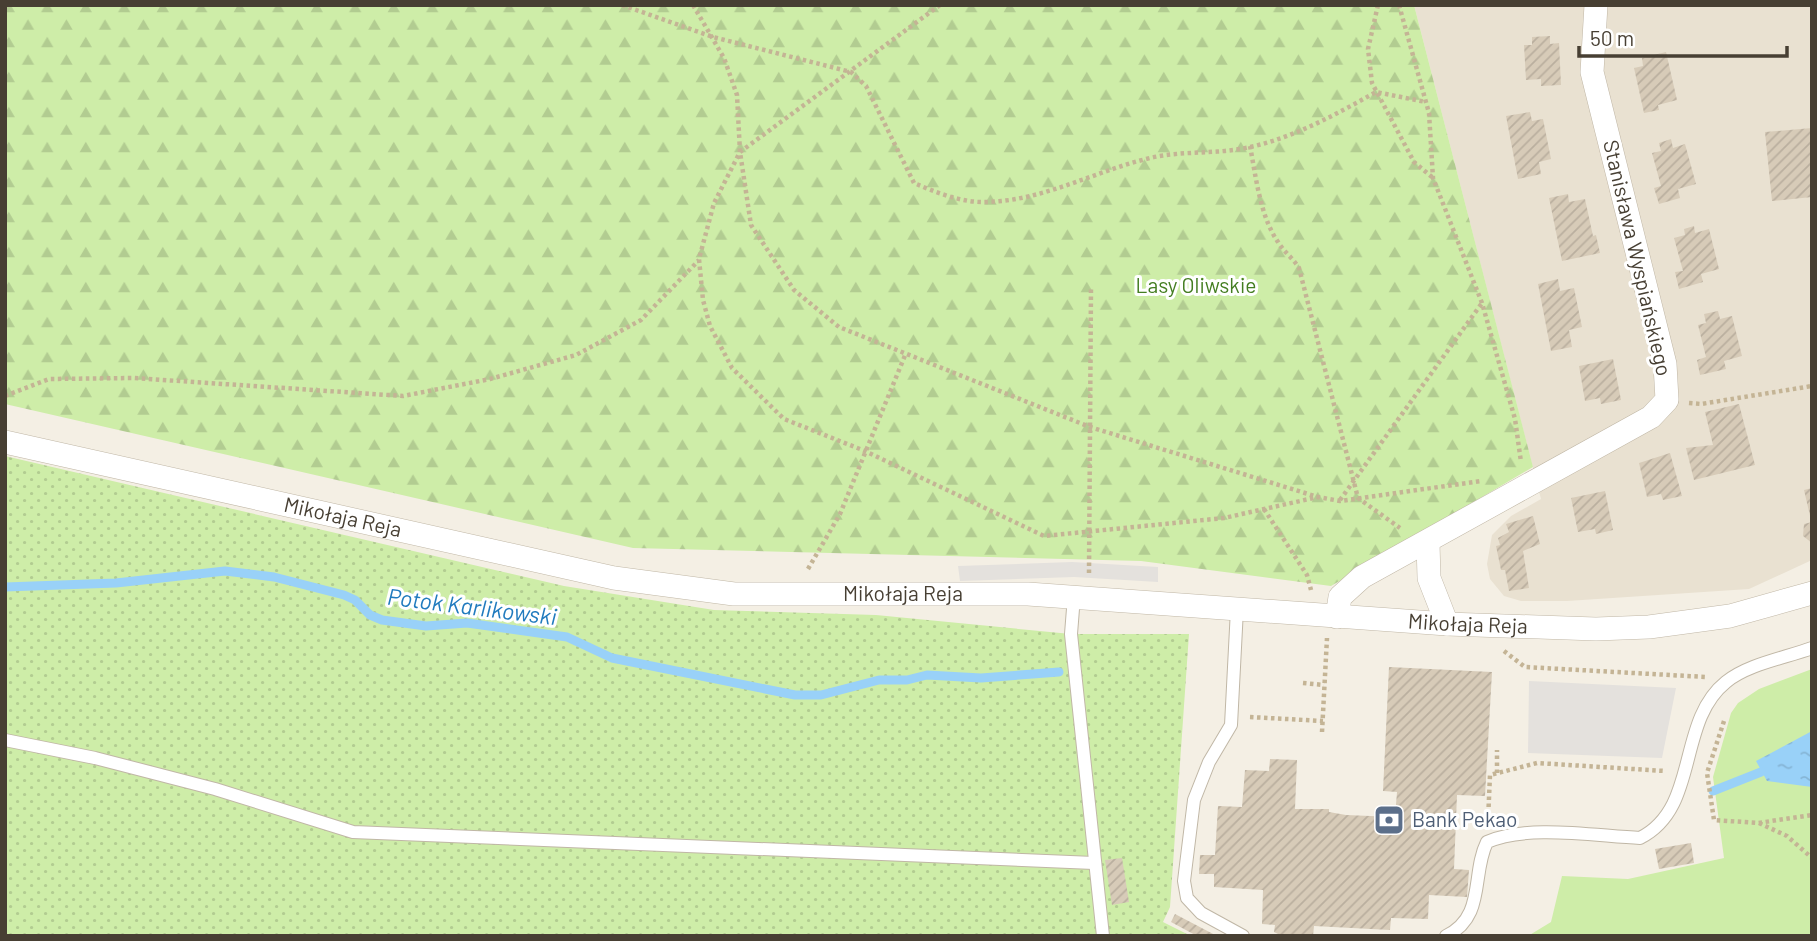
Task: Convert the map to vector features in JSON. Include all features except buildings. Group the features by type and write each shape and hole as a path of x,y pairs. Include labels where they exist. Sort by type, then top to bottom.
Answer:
{"street":[{"name":"Stanisława Wyspiańskiego","path":"1332,626 1340,597 1362,577 1428,543 1651,417 1667,400 1665,365 1592,72 1595,5"},
{"name":"Mikołaja Reja","path":"5,442 614,578 734,594 1028,594 1237,609 1332,626 1447,624 1568,629 1648,627 1730,616 1812,593"},
{"path":"1428,543 1429,578 1447,624"}],"lane":[{"path":"1082,597 1071,634 1103,936"},
{"path":"1237,609 1231,725 1209,762 1194,800 1184,881 1187,898 1201,913 1243,936"},
{"path":"1446,936 1466,921 1475,902 1480,854 1486,842 1502,836 1522,834 1640,838 1658,828 1668,816 1712,697 1728,681 1812,648"},
{"path":"5,740 95,758 215,789 353,832 1094,863"}],"path":[{"path":"622,5 713,37 851,72 866,86 914,183 937,193 984,203 1029,196 1150,158 1250,146 1330,118 1377,92 1426,102"},
{"path":"694,5 724,58 737,95 740,152 751,225 794,290 839,327 1090,427 1318,497 1340,501 1494,479"},
{"path":"940,5 740,152 714,203 699,259 703,300 710,326 732,368 783,419 865,451 1044,536 1224,518 1318,497"},
{"path":"1378,5 1368,49 1368,68 1377,92 1414,162 1433,178"},
{"path":"1399,5 1426,102 1433,178 1482,303 1515,419 1525,486"},
{"path":"1250,146 1260,195 1278,243 1291,253 1299,268 1358,498 1414,538 1428,543"},
{"path":"5,396 49,379 134,378 403,396 490,379 576,355 641,320 699,259"},
{"path":"1082,597 1088,532 1091,287"},
{"path":"1340,501 1482,303"},
{"path":"794,594 840,514 906,353"},
{"path":"1667,400 1701,404 1812,386"},
{"path":"1264,509 1307,575 1311,589"},
{"path":"1322,732 1324,685 1332,626"},
{"path":"1500,647 1525,667 1705,676"},
{"path":"1303,683 1324,685"},
{"path":"1728,708 1707,773 1714,820 1758,823 1812,815"},
{"path":"1232,716 1322,721"},
{"path":"1497,750 1497,773"},
{"path":"1486,842 1490,775 1537,763 1707,773"},
{"path":"1758,823 1787,836 1812,858"}],"shaded area":[{"path":"1414,5 1812,5 1812,560 1749,589 1567,601 1521,601 1504,596 1490,579 1487,564 1492,535 1511,516 1541,499"},
{"path":"1072,562 1158,567 1158,582 1074,577 960,581 958,566"},
{"path":"1529,681 1676,688 1662,758 1528,753"}],"green space":[{"name":"Lasy Oliwskie","path":"5,5 1414,5 1533,467 1331,586 1141,561 633,548 5,404"},
{"path":"5,456 564,586 714,610 876,615 1071,634 1189,634 1170,907 1163,922 1191,936 5,936"},
{"path":"1812,669 1812,936 1528,936 1551,922 1562,876 1628,879 1724,858 1713,777 1731,713 1738,703 1759,689"}],"water":[{"path":"1812,731 1812,787 1767,781 1756,761"}],"waterway":[{"name":"Potok Karlikowski","path":"5,587 116,583 225,571 274,577 344,595 355,600 370,615 382,620 426,626 467,623 567,637 612,658 795,695 821,695 879,680 907,680 927,675 981,678 1059,672"},
{"name":"Potok Karlikowski","path":"1713,791 1761,772"}],"place":[{"name":"Bank Pekao","path":"1389,820"}]}
